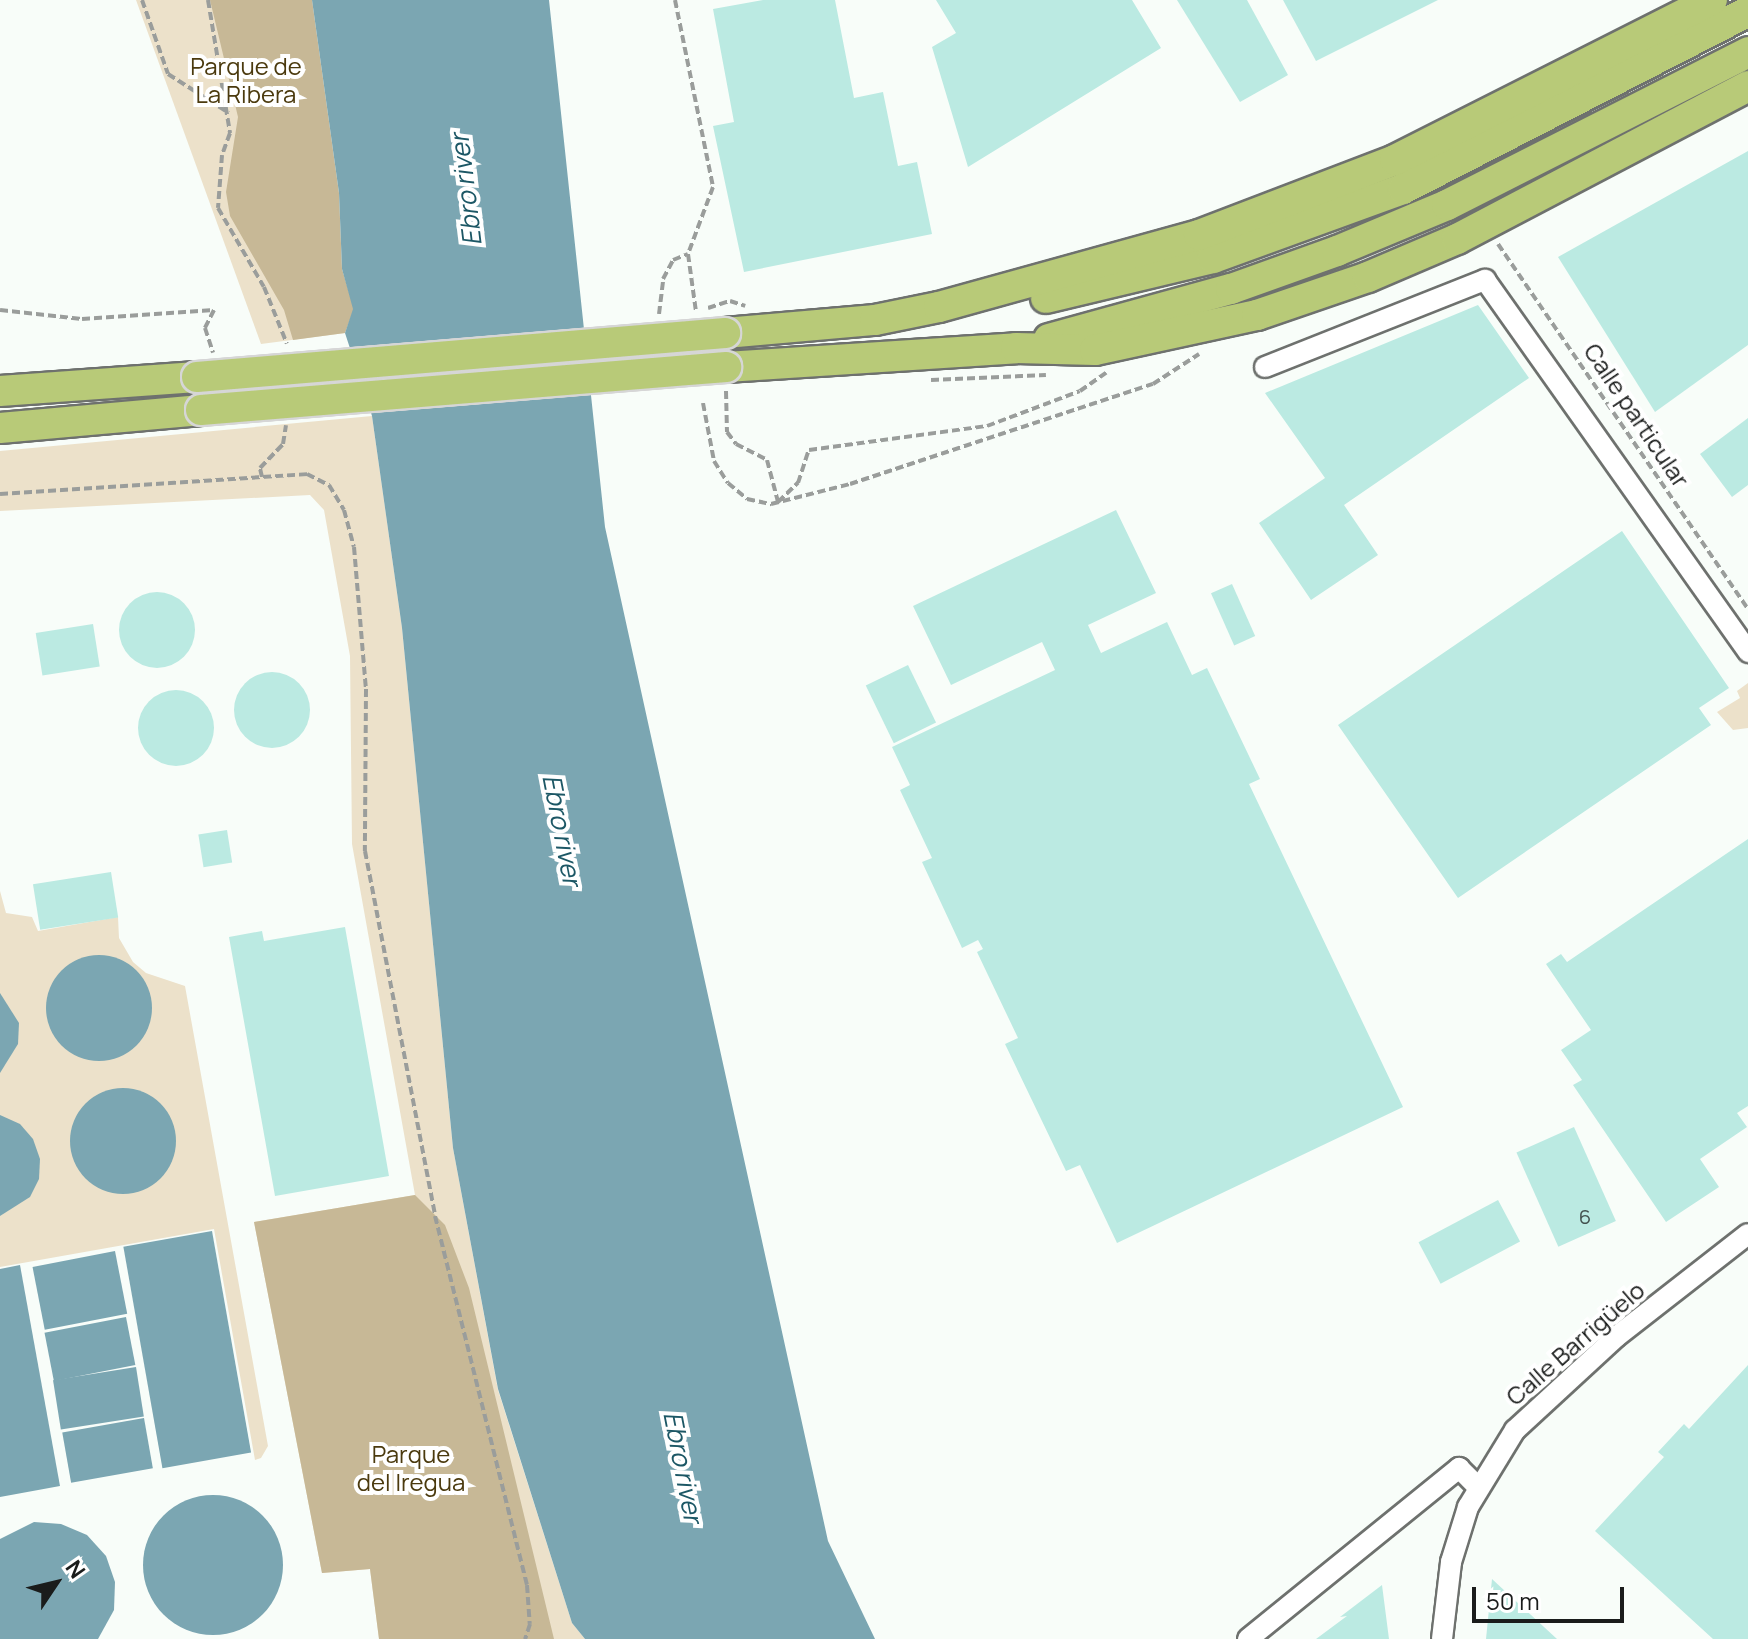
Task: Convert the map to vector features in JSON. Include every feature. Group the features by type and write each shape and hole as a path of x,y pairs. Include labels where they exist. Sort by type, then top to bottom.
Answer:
{"highway":[{"path":"1589,59 1678,0"},
{"path":"0,391 205,366 657,340 875,320 939,307 1135,255 1304,195 1473,123 1589,59 1712,0"},
{"path":"939,307 1051,297 1213,258 1323,220 1460,162 1748,12"},
{"path":"1016,348 1231,289 1337,251 1447,205 1748,52"},
{"path":"0,428 201,410 727,374 1016,348 1095,350 1187,332 1312,298 1457,239 1619,158 1748,86"},
{"path":"1619,158 1698,129 1748,104"}],"street":[{"path":"1265,367 1485,280 1748,652"},
{"name":"Calle Barrigüelo","path":"1442,1639 1451,1562 1478,1487 1515,1430 1547,1396 1748,1234"},
{"path":"1248,1639 1459,1468 1478,1487"}],"path":[{"path":"142,0 168,74 229,113"},
{"path":"208,0 229,113 218,208 264,287 287,338 287,351"},
{"path":"675,0 713,187 688,254 696,312"},
{"name":"Calle particular","path":"1496,241 1748,609"},
{"path":"657,340 663,279 673,260 688,254"},
{"path":"0,310 82,319 214,310 205,328 205,366"},
{"path":"703,403 714,461 728,483 747,499 778,502 1153,384 1208,348"},
{"path":"778,502 798,483 809,450 987,426 1080,391 1111,369"},
{"path":"727,374 727,432 736,444 767,460 778,502"},
{"path":"262,477 260,468 283,444 285,418"},
{"path":"0,494 262,477 320,477 337,496 352,535 366,689 365,851 435,1216 527,1585 530,1624 525,1639"}],"green space":[{"name":"Parque de La Ribera","path":"136,0 312,0 345,333 261,344"},
{"name":"Parque de La Ribera","path":"210,0 312,0 339,193 342,269 354,309 345,333 293,340 284,310 230,216 226,192 238,117"},
{"name":"Parque del Iregua","path":"372,416 402,628 453,1148 498,1390 572,1623 585,1639 379,1639 370,1569 322,1573 254,1222 415,1195 352,844 350,656 324,510 310,495 0,511 0,451"},
{"path":"1748,683 1748,728 1733,730 1717,712 1740,698 1737,691"},
{"path":"0,891 6,913 32,917 38,931 118,917 119,938 133,962 146,973 185,986 268,1446 261,1458 255,1460 214,1229 0,1267"},
{"path":"415,1195 445,1225 469,1288 554,1639 379,1639 370,1569 322,1573 254,1222"}],"water":[{"name":"Ebro river","path":"312,0 549,0 605,527 828,1541 875,1639 585,1639 572,1623 498,1389 453,1148 402,628 372,416 345,333 353,309 342,269 339,193"},
{"path":"99,955 119,959 136,971 148,988 152,1008 148,1028 136,1045 119,1057 99,1061 79,1057 62,1045 50,1028 46,1008 50,988 62,971 79,959"},
{"path":"0,993 19,1023 18,1044 0,1073"},
{"path":"123,1088 143,1092 161,1103 172,1121 176,1141 172,1161 161,1179 143,1190 123,1194 103,1190 85,1179 74,1161 70,1141 74,1121 85,1103 103,1092"},
{"path":"0,1115 20,1124 33,1139 40,1159 39,1179 30,1197 0,1216"},
{"path":"212,1231 251,1453 162,1468 123,1247"},
{"path":"115,1251 127,1314 45,1330 33,1267"},
{"path":"20,1265 60,1486 0,1497 0,1269"},
{"path":"126,1317 135,1365 54,1381 45,1333"},
{"path":"136,1367 144,1416 61,1430 53,1380"},
{"path":"144,1418 153,1468 71,1483 62,1432"},
{"path":"213,1495 240,1500 263,1515 278,1538 283,1565 278,1592 263,1615 240,1630 213,1635 186,1630 163,1615 148,1592 143,1565 148,1538 163,1515 186,1500"},
{"path":"34,1522 61,1524 87,1535 106,1556 115,1582 114,1610 98,1639 0,1639 0,1539"}],"building":[{"path":"763,0 835,0 854,98 883,92 898,166 917,162 932,234 744,272 713,126 734,122 713,9"},
{"path":"936,0 1132,0 1161,48 968,167 932,47 956,33"},
{"path":"1177,0 1247,0 1288,75 1240,102"},
{"path":"1283,0 1438,0 1316,61"},
{"path":"1748,151 1748,345 1655,412 1558,257"},
{"path":"1478,305 1529,378 1344,505 1378,555 1311,600 1259,523 1325,478 1265,393"},
{"path":"1748,418 1748,485 1732,497 1700,454"},
{"path":"1116,510 1156,593 1088,625 1101,653 1167,622 1192,675 1207,668 1260,779 1249,784 1403,1107 1117,1243 1080,1165 1066,1171 1005,1044 1018,1038 977,952 983,949 978,940 962,948 922,862 932,858 900,790 910,785 892,747 1055,670 1042,642 951,685 913,606"},
{"path":"1622,531 1729,688 1699,708 1711,725 1458,898 1338,725"},
{"path":"1232,584 1255,636 1234,645 1211,593"},
{"path":"157,592 172,595 184,603 192,615 195,630 192,645 184,657 172,665 157,668 142,665 130,657 122,645 119,630 122,615 130,603 142,595"},
{"path":"93,624 100,666 42,676 36,633"},
{"path":"908,665 936,723 894,743 866,686"},
{"path":"272,672 287,675 299,683 307,695 310,710 307,725 299,737 287,745 272,748 257,745 245,737 237,725 234,710 237,695 245,683 257,675"},
{"path":"176,690 191,693 203,701 211,713 214,728 211,743 203,755 191,763 176,766 161,763 149,755 141,743 138,728 141,713 149,701 161,693"},
{"path":"227,830 232,863 204,867 198,835"},
{"path":"1748,839 1748,1106 1737,1113 1747,1127 1700,1159 1719,1187 1666,1222 1573,1085 1582,1080 1561,1050 1591,1030 1546,964 1561,954 1567,962"},
{"path":"111,872 118,917 40,930 33,884"},
{"path":"345,927 389,1176 275,1196 229,937 262,931 264,941"},
{"path":"1574,1127 1616,1221 1558,1247 1516,1153"},
{"path":"1498,1200 1520,1241 1441,1284 1419,1242"},
{"path":"1748,1365 1748,1639 1713,1639 1595,1531 1664,1457 1658,1452 1684,1424 1689,1429"},
{"path":"1492,1579 1557,1639 1486,1639"},
{"path":"1382,1585 1389,1639 1316,1639 1347,1616 1340,1617"}]}
